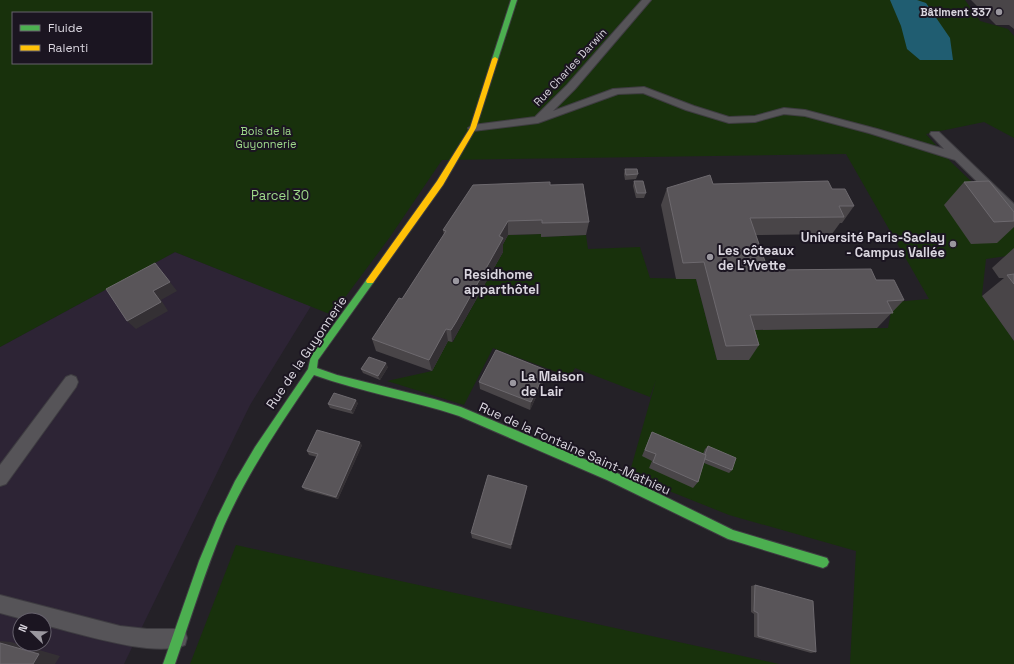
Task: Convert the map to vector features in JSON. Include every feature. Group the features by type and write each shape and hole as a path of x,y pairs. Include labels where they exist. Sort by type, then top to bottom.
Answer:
{"street":[{"name":"Rue de la Guyonnerie","path":"169,664 207,554 220,522 239,484 274,424 312,370 314,359 440,183 473,128 514,0"},
{"name":"Rue de la Fontaine Saint-Mathieu","path":"312,370 337,379 434,403 461,412 611,476 732,535 823,562"}],"lane":[{"name":"Rue Charles Darwin","path":"473,128 538,120 571,87 647,0"},
{"path":"538,120 616,91 644,90 690,108 729,120 755,119 784,111 805,113 873,131 958,157"},
{"path":"935,134 1014,211"},
{"path":"0,478 71,382"},
{"path":"0,604 120,636 178,638"}],"shaded area":[{"path":"175,252 311,306 250,405 124,664 0,664 0,347"}],"green space":[{"path":"0,0 965,0 980,21 1008,29 1014,36 1014,138 984,122 926,134 951,162 1014,222 1014,255 986,259 982,295 1014,341 1014,664 850,664 856,551 729,515 629,475 656,380 650,397 575,368 570,377 493,348 464,405 387,381 432,371 448,341 453,342 503,252 500,250 508,235 541,234 541,237 586,235 588,249 640,247 650,278 696,279 717,360 740,330 888,328 893,302 929,299 846,154 442,160 390,237 332,315 175,252 0,347"},
{"path":"236,545 779,664 190,664"}],"water":[{"path":"890,0 917,0 926,3 950,38 953,60 920,60 907,49 901,26"}],"building":[{"path":"625,169 637,169 638,174 626,175"},
{"name":"Les côteaux de L'Yvette","path":"710,175 713,184 828,181 832,189 845,189 854,206 839,206 844,217 750,218 768,270 871,269 876,280 894,280 904,300 887,301 893,313 750,315 759,345 726,346 704,262 683,263 667,188"},
{"path":"634,181 643,181 646,193 637,193"},
{"path":"989,181 1014,212 1014,221 994,222 964,182"},
{"name":"Residhome apparthôtel","path":"550,182 550,185 583,184 589,222 542,223 542,220 508,221 499,236 503,238 456,322 451,330 446,329 429,360 372,339 399,298 402,299 446,231 443,230 473,185"},
{"path":"155,263 170,282 153,291 161,302 127,321 106,289"},
{"path":"1014,274 1014,284 1007,275"},
{"name":"La Maison de Lair","path":"496,350 546,370 531,402 479,382"},
{"path":"369,357 386,363 378,376 361,369"},
{"path":"334,393 356,400 351,410 328,404"},
{"path":"317,430 360,442 336,497 302,487 318,454 307,451"},
{"path":"652,432 706,455 698,482 653,462 656,454 645,450"},
{"path":"708,446 736,458 732,470 705,459"},
{"path":"488,475 527,486 511,545 471,533"},
{"path":"755,585 813,601 816,652 758,636 758,613 754,611"},
{"path":"0,643 12,646 12,652 32,652 39,654 33,664 0,664"}],"traffic: fast":[{"path":"495,59 514,0"},
{"path":"169,664 204,561 221,521 239,485 268,434 312,370 314,359 370,281"},
{"path":"312,370 337,379 434,403 461,412 611,476 732,535 823,562"}],"traffic: slow":[{"path":"370,281 440,183 473,128 495,59"}],"place":[{"name":"Bâtiment 337","path":"999,12"},
{"name":"Université Paris-Saclay - Campus Vallée","path":"953,244"},
{"name":"Les côteaux de L'Yvette","path":"710,257"},
{"name":"Residhome apparthôtel","path":"456,281"},
{"name":"La Maison de Lair","path":"513,383"}],"park label":[{"name":"Bois de la Guyonnerie","path":"266,137"},
{"name":"Parcel 30","path":"280,195"}]}
